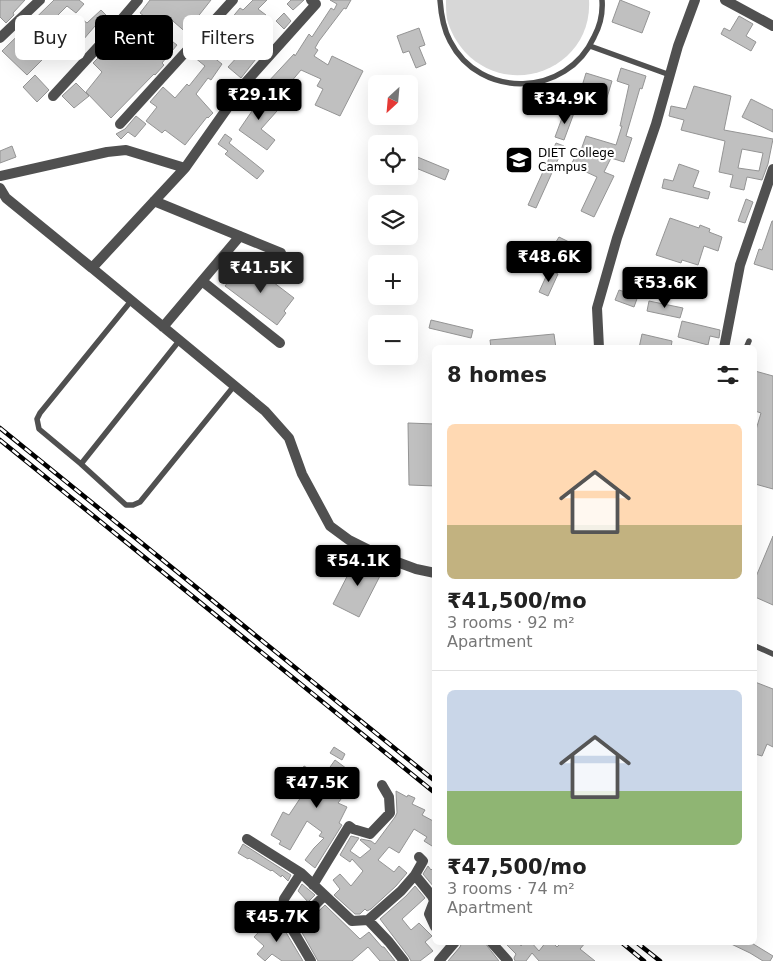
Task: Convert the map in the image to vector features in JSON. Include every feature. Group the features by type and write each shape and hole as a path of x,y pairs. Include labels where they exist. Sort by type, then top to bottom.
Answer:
{"street":[{"path":"0,38 40,0"},
{"path":"53,96 138,0"},
{"path":"120,124 233,0"},
{"path":"599,345 597,308 617,238 656,124 678,46 695,0"},
{"path":"725,0 773,26"},
{"path":"92,268 185,168 245,83 316,1"},
{"path":"0,176 107,152 126,150 185,168"},
{"path":"725,345 740,265 773,169"},
{"path":"0,188 6,198 265,411 289,438 302,474 330,526 349,540 381,556 416,569 432,572"},
{"path":"154,201 281,253"},
{"path":"163,327 240,236"},
{"path":"202,281 280,343"},
{"path":"313,885 350,826 353,829 370,834 390,813 389,797 382,785"},
{"path":"247,838 300,873 352,922 368,920 401,891 415,875 423,861 419,857"},
{"path":"300,873 284,899 282,912 311,961"},
{"path":"415,875 432,896"},
{"path":"292,928 324,896"},
{"path":"432,905 428,914 432,921"},
{"path":"368,920 404,961"},
{"path":"439,961 451,945"},
{"path":"494,945 508,961"}],"lane":[{"path":"440,0 442,21 450,41 462,58 478,72 498,81 519,84 540,82 560,75 577,63 590,46 599,27 602,0"},
{"path":"590,46 670,75"},
{"path":"131,301 37,419 39,429 126,505 140,502 234,386"},
{"path":"81,464 179,341"},
{"path":"748,345 750,341"},
{"path":"757,647 773,654"}],"shaded area":[{"path":"446,0 589,0 587,23 578,43 564,59 546,70 526,75 504,74 484,67 465,52 454,37 448,23"}],"building":[{"path":"0,0 25,0 6,23 0,17"},
{"path":"54,0 79,0 84,4 76,13 67,6 58,15 39,15"},
{"path":"150,0 211,0 199,15 183,15 183,30 173,21 173,15 143,15 140,13"},
{"path":"253,0 267,0 258,9 266,15 234,15 240,8 243,10"},
{"path":"291,0 304,0 293,10 287,4"},
{"path":"330,0 351,0 346,9 344,8 319,41 315,48 318,50 314,56 328,65 332,56 363,71 340,116 315,105 323,89 317,86 321,79 301,70 290,83 296,88 286,99 267,83 294,54 295,56 309,34 312,37 331,8 334,10 337,4"},
{"path":"620,0 650,12 642,33 612,22"},
{"path":"101,10 106,15 96,15"},
{"path":"284,13 291,21 284,29 276,21"},
{"path":"95,16 95,26 85,38 85,21 87,23"},
{"path":"739,16 753,24 746,36 756,42 751,51 721,34 724,28 730,31"},
{"path":"419,28 425,45 419,47 426,64 416,68 409,51 403,53 397,36"},
{"path":"15,38 15,60 42,60 27,75 2,51"},
{"path":"173,42 177,45 173,50"},
{"path":"96,60 164,60 162,63 164,65 155,75 111,118 86,92 102,72 93,63"},
{"path":"198,60 217,60 222,64 211,80 208,78 196,94 213,113 207,117 185,145 165,130 162,133 146,121 157,107 150,102 163,87 175,98 187,84 189,86 205,66"},
{"path":"234,60 255,60 241,78 228,67"},
{"path":"621,68 646,76 642,89 640,88 626,136 632,138 624,162 611,158 604,172 614,176 594,217 581,211 597,177 571,165 579,149 581,150 586,136 616,145 622,126 620,126 629,85 617,81"},
{"path":"586,73 612,81 605,104 579,96"},
{"path":"35,75 49,90 37,102 23,87"},
{"path":"76,83 89,96 74,108 62,96"},
{"path":"694,86 731,96 724,130 773,139 768,164 762,180 747,177 744,190 730,187 733,175 719,172 725,141 681,130 684,120 669,116 671,106 686,109","holes":["742,149 763,153 759,171 738,168"]},
{"path":"256,93 277,111 261,129 275,140 267,150 239,130 252,111 245,105"},
{"path":"751,99 773,110 773,132 742,117"},
{"path":"565,110 574,113 564,140 555,137"},
{"path":"136,116 146,124 135,137 128,132 121,139 116,134 125,129"},
{"path":"225,134 232,139 229,143 264,171 257,179 225,154 228,151 218,144"},
{"path":"556,143 564,146 536,208 528,205"},
{"path":"12,146 16,157 0,163 0,151"},
{"path":"418,157 449,170 445,180 418,169"},
{"path":"679,164 699,171 693,187 710,192 708,199 662,188 664,179 673,181"},
{"path":"746,199 753,202 745,223 738,221"},
{"path":"670,218 699,228 700,225 710,229 709,232 722,237 718,251 704,246 698,265 682,260 681,263 656,255"},
{"path":"772,221 773,270 754,264 759,249 762,250"},
{"path":"559,237 584,253 578,265 551,250"},
{"path":"252,266 294,298 284,311 286,313 277,325 225,286 239,268 247,274"},
{"path":"549,270 558,274 548,296 539,292"},
{"path":"619,290 638,296 634,307 615,300"},
{"path":"649,301 683,308 680,318 647,311"},
{"path":"431,320 473,330 471,338 429,328"},
{"path":"682,321 720,330 719,338 710,336 708,345 678,337"},
{"path":"554,334 556,345 491,345 490,340"},
{"path":"642,334 672,341 671,345 640,345"},
{"path":"757,372 773,376 773,489 757,485 757,426 761,413 757,412"},
{"path":"408,423 432,424 432,486 409,485"},
{"path":"773,536 773,605 757,598 757,574"},
{"path":"357,557 383,570 359,617 333,604"},
{"path":"757,683 773,689 773,747 767,744 762,756 757,755"},
{"path":"334,747 345,754 342,760 330,753"},
{"path":"335,760 358,777 338,803 347,807 339,823 342,825 315,868 305,860 324,838 319,836 322,832 307,821 290,850 279,844 281,841 271,835 283,812 289,815 311,782 299,775 304,766 323,777"},
{"path":"396,791 407,797 408,795 415,798 412,804 425,810 422,815 432,820 432,846 424,841 427,837 414,829 399,853 389,847 378,860 394,872 399,866 407,873 371,909 367,911 365,909 360,914 355,914 334,895 340,889 333,880 340,874 351,886 363,871 352,859 350,862 340,855 351,836 359,838 350,851 360,858 371,849 360,840 371,841 375,844 397,813"},
{"path":"243,844 291,875 288,881 282,875 281,877 272,870 238,853"},
{"path":"428,866 432,869 432,885 423,874"},
{"path":"302,884 315,895 308,902 298,891"},
{"path":"415,886 425,898 402,919 411,930 419,923 432,936 425,942 433,951 420,961 411,961 380,919"},
{"path":"325,905 360,939 369,932 395,961 380,961 368,947 352,961 318,961 300,929"},
{"path":"275,915 303,961 282,961 272,954 265,961 257,954 264,946 254,937"},
{"path":"461,945 486,945 499,961 448,961"},
{"path":"507,945 534,945 539,951 544,945 555,945 557,947 559,945 583,945 580,949 595,961 539,961 532,953 526,961 515,961 516,954"},
{"path":"733,945 755,945 773,956 770,961 763,961"}],"railway":[{"path":"0,428 432,779"},
{"path":"0,440 432,791"},
{"path":"625,945 644,961"},
{"path":"640,945 660,961"}],"place":[{"name":"DIET College Campus","path":"519,160"}]}
